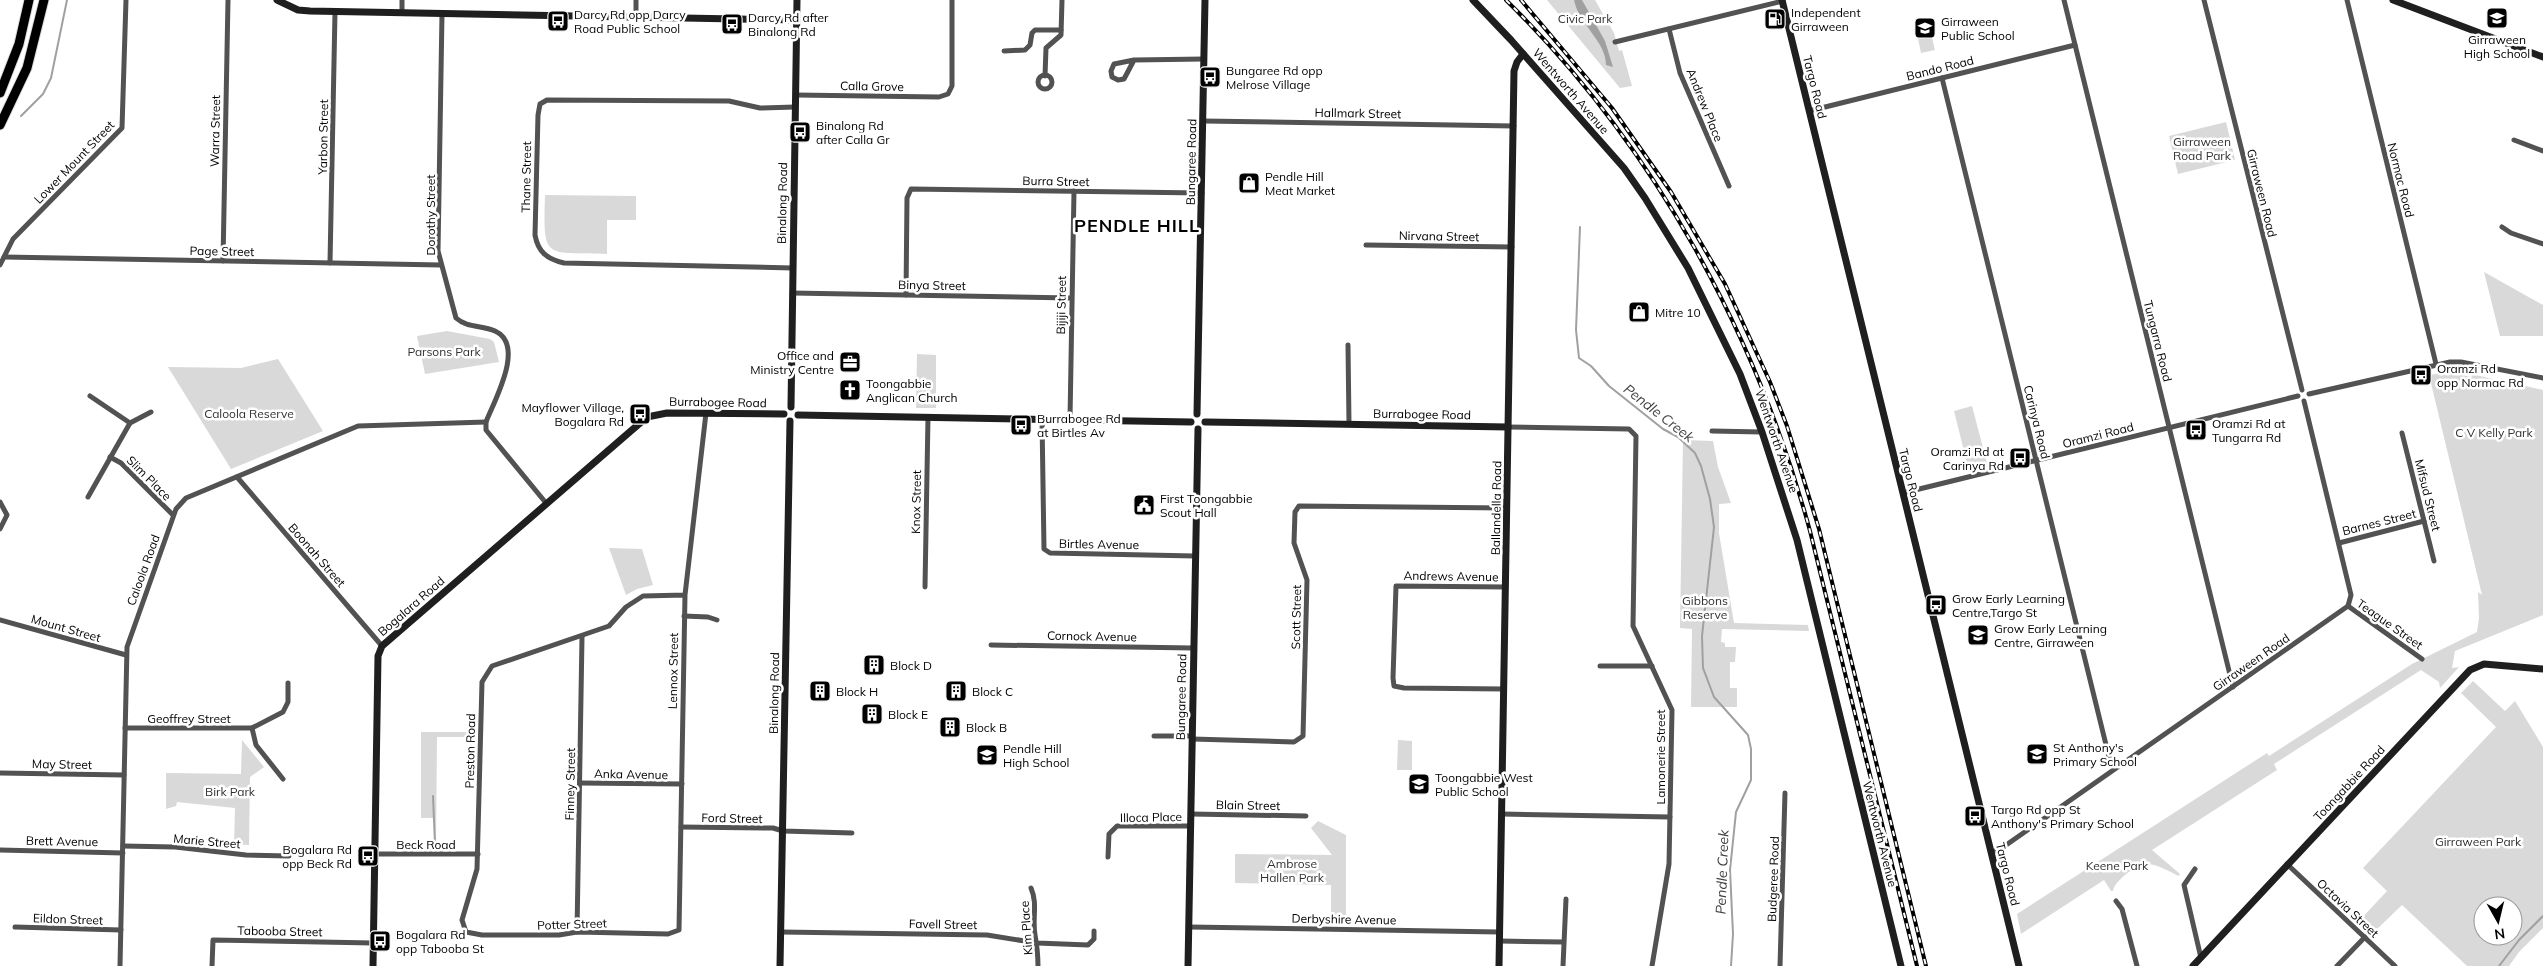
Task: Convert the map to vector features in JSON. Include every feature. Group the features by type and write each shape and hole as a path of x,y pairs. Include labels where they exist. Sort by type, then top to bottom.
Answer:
{"highway":[{"path":"0,93 20,44 29,0"},
{"path":"0,125 26,68 44,0"}],"street":[{"name":"Lower Mount Street","path":"0,265 13,239 122,128 126,0"},
{"name":"Warra Street","path":"223,261 228,0"},
{"path":"277,0 298,10 335,12 797,20"},
{"path":"402,0 402,13"},
{"path":"636,0 636,17"},
{"name":"Binalong Road","path":"791,407 797,0"},
{"name":"Calla Grove","path":"796,94 939,97 948,94 952,86 952,0"},
{"path":"1045,76 1045,50 1049,43 1060,37 1062,0"},
{"name":"Bungaree Road","path":"1198,414 1205,0"},
{"name":"Wentworth Avenue","path":"1473,0 1624,168 1665,228 1713,317 1747,390 1797,540 1901,966"},
{"path":"1615,42 1782,0"},
{"name":"Targo Road","path":"1782,0 2019,966"},
{"name":"Tungarra Road","path":"2064,0 2233,687"},
{"name":"Girraween Road","path":"2204,0 2302,390"},
{"name":"Normac Road","path":"2347,0 2436,364"},
{"path":"2393,0 2543,57"},
{"name":"Yarbon Street","path":"330,263 335,12"},
{"name":"Dorothy Street","path":"442,14 438,251 456,318 466,324 497,332 506,345 509,357 507,370 486,422"},
{"name":"Andrew Place","path":"1669,29 1680,73 1728,186"},
{"path":"1004,51 1025,50 1030,45 1032,33 1035,30 1061,30"},
{"name":"Bando Road","path":"1809,111 2075,45"},
{"name":"Ballandella Road","path":"1499,966 1515,67 1523,54"},
{"path":"1134,60 1124,78 1118,80 1112,77 1111,71 1114,64 1134,60 1204,59"},
{"name":"Carinya Road","path":"1942,78 2110,761 2114,769"},
{"name":"Thane Street","path":"792,268 564,263 546,257 540,250 535,235 538,116 540,104 547,100 729,101 760,108 795,107"},
{"name":"Hallmark Street","path":"1203,121 1514,126"},
{"path":"2514,140 2543,151"},
{"name":"Burra Street","path":"906,294 907,198 911,189 1202,193"},
{"name":"Bijiji Street","path":"1070,419 1074,191"},
{"path":"2502,227 2512,233 2543,244"},
{"name":"Nirvana Street","path":"1366,245 1512,247"},
{"name":"Page Street","path":"4,257 441,265"},
{"name":"Binya Street","path":"792,293 1071,298"},
{"path":"1348,345 1348,424"},
{"path":"2348,606 2352,595 2304,401 2298,396 2302,390 2309,394 2436,364 2461,362 2543,378"},
{"path":"2304,401 2308,399 2309,394"},
{"path":"90,396 130,423 151,412"},
{"name":"Oramzi Road","path":"1903,493 2298,396"},
{"path":"791,407 796,409 798,415 795,420 790,421 786,419 784,414 791,407"},
{"name":"Burrabogee Road","path":"652,415 706,413 784,414"},
{"name":"Lennox Street","path":"678,930 685,595 706,413"},
{"path":"1198,414 1203,416 1205,422 1203,427 1198,429 1191,422 1198,414"},
{"name":"Bogalara Road","path":"373,966 378,656 382,646 642,420 652,415"},
{"path":"798,415 1191,422"},
{"name":"Knox Street","path":"925,587 928,417"},
{"name":"Birtles Avenue","path":"1042,419 1044,549 1050,553 1195,556"},
{"name":"Binalong Road","path":"780,966 790,421"},
{"path":"486,422 486,430 490,436 546,503"},
{"name":"Caloola Road","path":"120,966 126,655 129,639 173,515 186,498 358,426 486,422"},
{"name":"Burrabogee Road","path":"1205,422 1629,429 1636,436"},
{"name":"Slim Place","path":"88,497 130,423"},
{"name":"Bungaree Road","path":"1188,966 1198,429"},
{"path":"1712,431 1762,432"},
{"name":"Mifsud Street","path":"2402,433 2434,561"},
{"name":"Lamonerie Street","path":"1636,436 1633,626 1672,710 1669,864 1652,966"},
{"name":"Slim Place","path":"110,457 121,463 173,515"},
{"name":"Boonah Street","path":"237,477 382,646"},
{"path":"0,502 6,515 0,529"},
{"name":"Scott Street","path":"1192,738 1294,742 1303,736 1307,580 1294,542 1295,512 1299,506 1507,508"},
{"name":"Barnes Street","path":"2339,543 2424,521"},
{"name":"Andrews Avenue","path":"1504,689 1394,686 1394,669 1396,586 1506,587"},
{"path":"582,636 609,626 626,607 643,596 685,595"},
{"name":"Girraween Road","path":"1991,852 1999,850 2348,606"},
{"name":"Teague Street","path":"2348,606 2422,659"},
{"path":"684,616 708,617 717,620"},
{"name":"Mount Street","path":"0,620 126,655"},
{"name":"Finney Street","path":"577,932 582,636"},
{"name":"Preston Road","path":"466,932 462,920 476,876 478,854 482,682 486,672 492,666 582,636"},
{"name":"Cornock Avenue","path":"991,645 1193,648"},
{"name":"Toongabbie Road","path":"2193,966 2470,670 2484,664 2543,669"},
{"path":"1600,666 1652,666"},
{"name":"Geoffrey Street","path":"125,728 252,728 283,712 289,697 288,683"},
{"path":"252,728 256,745 283,779"},
{"path":"1154,736 1192,738"},
{"name":"May Street","path":"0,773 124,775"},
{"name":"Anka Avenue","path":"580,783 682,784"},
{"name":"Budgeree Road","path":"1780,966 1785,793"},
{"name":"Blain Street","path":"1190,814 1306,816"},
{"path":"1502,814 1670,817"},
{"name":"Illoca Place","path":"1108,857 1108,834 1117,826 1190,826"},
{"name":"Ford Street","path":"681,827 773,828 783,831 852,833"},
{"name":"Marie Street","path":"123,850 175,847 246,855 289,856"},
{"name":"Brett Avenue","path":"0,850 123,850"},
{"name":"Beck Road","path":"375,854 478,854"},
{"name":"Octavia Street","path":"2287,864 2395,966"},
{"path":"2195,869 2184,885 2201,958"},
{"name":"Kim Place","path":"1031,888 1035,899 1035,934 1038,966"},
{"path":"1563,966 1566,899"},
{"path":"2116,901 2122,909 2137,966"},
{"name":"Eildon Street","path":"15,926 121,930"},
{"name":"Derbyshire Avenue","path":"1189,927 1500,932"},
{"name":"Potter Street","path":"466,932 482,935 559,935 577,932 668,934 678,930"},
{"name":"Favell Street","path":"781,932 987,935 1037,943 1088,945 1094,939 1094,931"},
{"path":"2337,966 2365,937"},
{"name":"Tabooba Street","path":"212,966 213,940 373,943"},
{"path":"1499,941 1563,942"}],"green space":[{"name":"Civic Park","path":"1547,0 1595,0 1614,33 1619,51 1622,50 1632,86 1620,88"},
{"path":"1929,26 1935,50 1921,53 1916,29"},
{"name":"Girraween Road Park","path":"2226,122 2235,160 2178,174 2169,136"},
{"path":"545,195 636,196 636,220 607,220 607,254 559,252 547,242 545,232"},
{"path":"2484,272 2543,305 2543,336 2500,336"},
{"name":"Parsons Park","path":"447,331 490,339 494,342 499,362 425,374 417,336"},
{"path":"917,354 936,355 936,408 916,408"},
{"name":"Caloola Reserve","path":"278,359 323,431 231,469 168,367 241,368"},
{"name":"C V Kelly Park","path":"2449,372 2472,377 2471,374 2543,390 2543,615 2455,651 2452,668 2459,667 2440,688 2439,682 2421,670 2274,764 2277,770 2152,850 2180,874 2179,876 2161,867 2149,864 2139,866 2122,878 2113,891 2111,891 2104,880 2021,934 2017,914 2267,753 2269,756 2412,664 2477,632 2479,618 2478,592 2482,595 2429,375"},
{"path":"1972,406 1987,463 1968,467 1954,411"},
{"name":"Gibbons Reserve","path":"1683,440 1713,441 1718,467 1731,503 1719,504 1719,533 1734,623 1808,625 1809,631 1722,629 1721,642 1725,643 1725,647 1736,647 1735,662 1730,662 1730,688 1737,688 1737,707 1691,707 1692,629 1680,628"},
{"path":"609,548 642,549 653,585 637,589 626,595"},
{"name":"Girraween Park","path":"2473,681 2505,711 2515,701 2543,747 2543,928 2519,952 2509,966 2467,966 2402,905 2374,932 2360,920 2387,891 2363,868 2496,727 2461,693"},
{"path":"421,732 472,732 472,737 437,737 436,844 434,844 434,818 421,818"},
{"name":"Birk Park","path":"242,740 264,767 250,777 249,845 234,844 235,808 177,802 176,806 166,809 166,773 241,774"},
{"path":"1398,740 1412,741 1412,770 1397,770"},
{"name":"Ambrose Hallen Park","path":"1318,821 1346,835 1346,923 1331,923 1331,885 1235,883 1235,854 1332,855 1311,828"}],"shaded area":[{"path":"1574,0 1582,0 1605,41 1613,67 1606,65 1602,48 1581,17"}],"waterway":[{"path":"21,116 43,94 51,78 67,0"},
{"name":"Pendle Creek","path":"1580,227 1576,330 1579,358 1591,366 1609,386 1663,429 1678,437 1695,453 1701,466 1710,499 1714,527 1702,636 1703,668 1714,697 1748,735 1751,749 1751,780 1736,812 1730,870 1733,934 1731,966"},
{"path":"433,796 435,844"},
{"path":"2499,966 2519,940 2543,916"}],"railway":[{"path":"1506,0 1559,57 1608,117 1653,180 1693,246 1729,314 1761,385 1788,457 1810,531 1917,966"},
{"path":"1521,0 1612,108 1671,192 1725,284 1770,382 1787,426 1819,529 1926,966"}],"place":[{"name":"Girraween High School","path":"2497,18"},
{"name":"Independent Girraween","path":"1775,19"},
{"name":"Darcy Rd opp Darcy Road Public School","path":"558,21"},
{"name":"Darcy Rd after Binalong Rd","path":"732,24"},
{"name":"Girraween Public School","path":"1925,28"},
{"name":"Bungaree Rd opp Melrose Village","path":"1210,77"},
{"name":"Binalong Rd after Calla Gr","path":"800,132"},
{"name":"Pendle Hill Meat Market","path":"1249,183"},
{"name":"Mitre 10","path":"1639,312"},
{"name":"Office and Ministry Centre","path":"850,362"},
{"name":"Oramzi Rd opp Normac Rd","path":"2421,375"},
{"name":"Toongabbie Anglican Church","path":"850,390"},
{"name":"Mayflower Village, Bogalara Rd","path":"640,414"},
{"name":"Burrabogee Rd at Birtles Av","path":"1021,425"},
{"name":"Oramzi Rd at Tungarra Rd","path":"2196,430"},
{"name":"Oramzi Rd at Carinya Rd","path":"2020,458"},
{"name":"First Toongabbie Scout Hall","path":"1144,505"},
{"name":"Grow Early Learning Centre,Targo St","path":"1936,605"},
{"name":"Grow Early Learning Centre, Girraween","path":"1978,635"},
{"name":"Block D","path":"874,665"},
{"name":"Block H","path":"820,691"},
{"name":"Block C","path":"956,691"},
{"name":"Block E","path":"872,714"},
{"name":"Block B","path":"950,727"},
{"name":"St Anthony's Primary School","path":"2037,754"},
{"name":"Pendle Hill High School","path":"987,755"},
{"name":"Toongabbie West Public School","path":"1419,784"},
{"name":"Targo Rd opp St Anthony's Primary School","path":"1975,816"},
{"name":"Bogalara Rd opp Beck Rd","path":"368,856"},
{"name":"Bogalara Rd opp Tabooba St","path":"380,941"}],"district":[{"name":"PENDLE HILL","path":"1137,225"}],"park label":[{"name":"Keene Park","path":"2117,865"}]}
